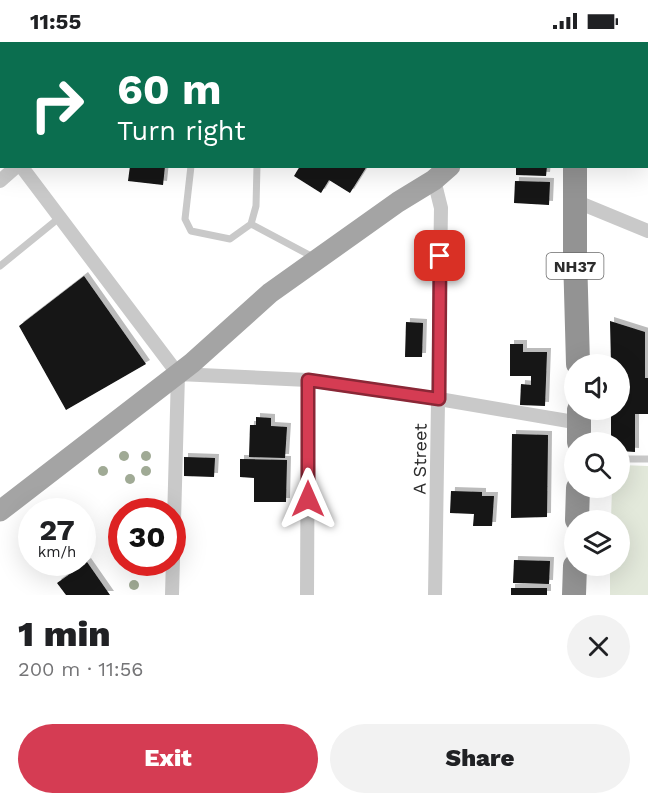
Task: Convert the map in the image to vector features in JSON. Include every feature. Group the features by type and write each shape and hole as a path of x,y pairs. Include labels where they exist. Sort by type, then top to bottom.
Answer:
{"highway":[{"name":"NH37","path":"575,168 578,354"},
{"path":"574,595 575,576"}],"main road":[{"path":"0,511 178,374 270,293 442,173"}],"street":[{"path":"0,181 16,168"},
{"path":"21,168 178,374 172,595"},
{"name":"A Street","path":"435,595 442,173"},
{"path":"575,201 648,231"},
{"path":"178,374 308,380 439,399 579,425"},
{"path":"307,595 308,380"}],"lane":[{"path":"191,168 185,219 191,231 230,238 251,224 256,206 257,168"},
{"path":"0,266 59,218"},
{"path":"251,224 317,259"},
{"path":"630,459 648,459"}],"shaded area":[{"path":"630,465 648,466 648,595 610,595 610,576 630,576 630,510 611,510 612,498 630,498"}],"building":[{"path":"130,168 165,168 163,185 128,181"},
{"path":"299,168 366,168 350,193 329,180 321,193 294,176"},
{"path":"516,168 547,168 546,176 516,175"},
{"path":"515,181 550,182 549,205 514,203"},
{"path":"84,276 146,364 66,410 19,326"},
{"path":"610,321 645,332 648,414 635,414 635,452 630,452 630,432 611,432 611,420 630,420 630,354 611,354"},
{"path":"406,322 423,323 422,357 405,357"},
{"path":"510,344 523,344 523,352 547,352 545,406 520,405 521,384 531,385 531,376 510,376"},
{"path":"256,417 271,418 271,426 287,427 285,458 249,457 250,425 256,425"},
{"path":"512,434 548,435 547,517 511,518"},
{"path":"184,457 215,458 214,477 184,476"},
{"path":"240,459 287,460 286,502 254,502 254,478 240,477"},
{"path":"451,491 482,492 482,496 494,496 492,526 473,526 474,514 450,513"},
{"path":"514,560 550,561 549,584 513,583"},
{"path":"96,575 110,595 66,595 57,583 67,576"},
{"path":"511,588 547,588 547,595 511,595"}],"route":[{"path":"308,499 308,380 439,399 440,256"}]}
